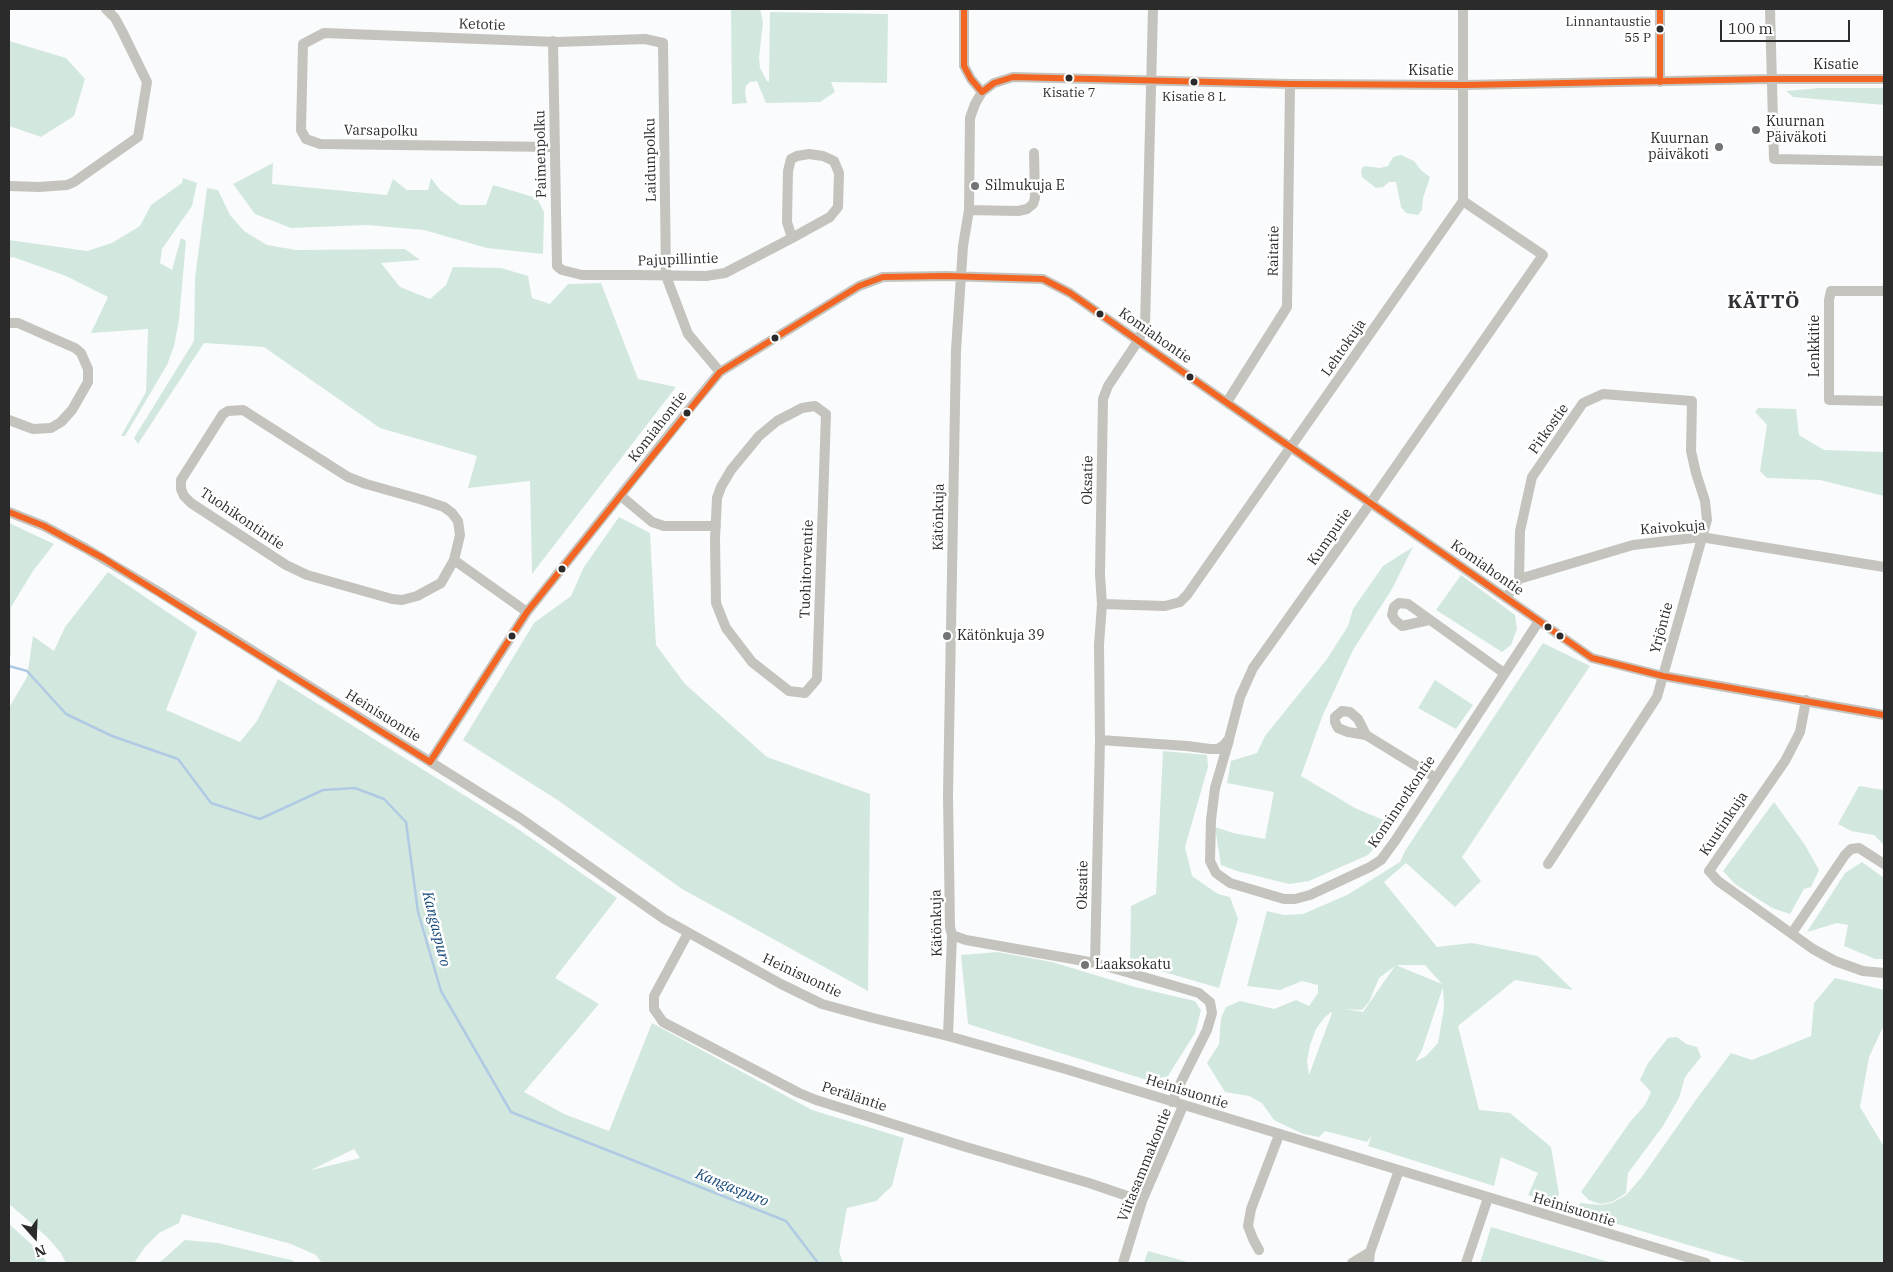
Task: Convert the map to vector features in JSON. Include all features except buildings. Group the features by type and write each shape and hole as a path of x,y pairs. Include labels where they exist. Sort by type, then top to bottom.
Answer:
{"street":[{"path":"9,186 39,187 67,185 74,182 138,136 147,82 115,18 106,9"},
{"path":"964,9 964,66 982,92"},
{"name":"Oksatie","path":"1095,963 1100,740 1099,644 1102,604 1100,574 1103,399 1108,386 1138,341 1145,326 1153,9"},
{"path":"1463,9 1463,201"},
{"path":"1660,9 1660,82"},
{"path":"1770,9 1774,159 1884,161"},
{"name":"Ketotie","path":"303,44 324,33 553,42 645,39 663,43"},
{"name":"Paimenpolku","path":"553,42 557,266"},
{"name":"Laidunpolku","path":"663,43 666,276"},
{"name":"Varsapolku","path":"303,44 301,130 306,139 320,144 554,147"},
{"name":"Kisatie","path":"982,92 994,83 1013,77 1290,84 1464,85 1771,79 1884,79"},
{"name":"Raitatie","path":"1228,402 1287,307 1290,84"},
{"name":"Kätönkuja","path":"948,1036 952,935 950,927 948,795 956,360 960,276 969,210 970,118 982,92"},
{"path":"969,210 1018,211 1027,209 1033,204 1035,198 1034,153"},
{"name":"Pajupillintie","path":"557,266 562,270 576,274 706,276 725,273 792,238 830,217 838,207 839,173 834,161 823,156 809,154 791,159 788,171 787,222 792,238"},
{"name":"Lehtokuja","path":"1102,604 1165,606 1180,602 1196,585 1463,201"},
{"name":"Kumputie","path":"1229,739 1240,697 1253,668 1370,504 1543,255 1463,201"},
{"path":"666,276 688,334 720,372"},
{"name":"Komiahontie","path":"430,762 527,612 720,372 859,286 883,277 960,276 1043,279 1070,293 1592,658 1663,676 1884,715"},
{"name":"Lenkkitie","path":"1884,290 1831,291 1829,300 1829,400 1884,401"},
{"path":"9,323 18,323 75,348 81,353 86,363 88,376 88,382 72,410 61,422 51,428 34,429 9,420"},
{"name":"Pitkostie","path":"1519,578 1520,531 1532,477 1583,403 1603,394 1692,401"},
{"name":"Yrjöntie","path":"1548,864 1657,697 1707,520 1705,501 1691,451 1692,401"},
{"name":"Tuohitorventie","path":"815,406 826,414 817,679 805,693 789,691 752,662 726,628 716,603 716,526 717,498 721,487 731,470 760,436 777,421 802,408 815,406"},
{"name":"Tuohikontintie","path":"243,410 348,477 444,507 458,521 460,535 454,560 441,583 424,594 402,600 392,599 307,575 286,565 191,503 184,496 181,489 181,480 223,414 228,411 243,410"},
{"path":"621,496 652,522 664,526 716,526"},
{"name":"Heinisuontie","path":"9,512 44,526 103,558 520,818 664,919 781,984 822,1004 948,1036 1062,1068 1706,1263"},
{"name":"Kaivokuja","path":"1519,578 1633,545 1701,537 1884,567"},
{"path":"454,560 527,612"},
{"path":"1506,598 1519,578"},
{"path":"1429,620 1504,673"},
{"name":"Kominnotkontie","path":"1229,739 1215,788 1211,820 1210,861 1216,873 1230,882 1284,899 1295,899 1310,895 1370,867 1380,860 1539,621"},
{"name":"Kuutinkuja","path":"1806,700 1800,732 1785,761 1709,872 1718,882 1813,949 1836,961 1863,971 1884,973"},
{"path":"1366,735 1436,778"},
{"path":"1100,740 1210,749 1224,745 1229,739"},
{"path":"1792,933 1851,848 1858,848 1884,864"},
{"name":"Peräläntie","path":"688,933 654,996 654,1009 663,1022 816,1100 966,1148 1089,1183 1142,1201"},
{"path":"952,935 966,940 1095,963 1199,993 1210,1002 1212,1013 1207,1030 1180,1082 1172,1102"},
{"name":"Viitasammakontie","path":"1123,1263 1142,1201 1183,1106"},
{"path":"1259,1250 1248,1226 1251,1210 1279,1135"},
{"path":"1369,1263 1370,1252 1399,1170"},
{"path":"1466,1263 1488,1198"},
{"path":"1352,1263 1370,1252"}],"green space":[{"path":"731,9 760,9 763,22 759,57 760,68 769,82 770,12 888,14 887,83 831,82 835,92 820,102 766,103 757,81 750,82 746,86 747,103 732,104"},
{"path":"9,41 66,58 85,79 74,116 41,137 9,126"},
{"path":"1819,88 1884,88 1884,105 1793,97 1786,91"},
{"path":"1401,155 1414,161 1430,177 1423,198 1422,210 1418,215 1406,213 1401,207 1396,182 1389,182 1383,187 1376,188 1362,177 1361,170 1364,166 1380,168 1388,166 1393,157"},
{"path":"273,163 272,184 387,195 393,179 407,190 428,190 431,178 440,190 460,205 486,205 493,185 537,198 544,212 543,254 487,248 424,230 367,225 291,228 255,214 233,184"},
{"path":"183,178 197,183 192,206 162,249 160,263 172,270 181,238 186,241 179,320 174,346 167,365 125,436 121,436 146,392 148,329 91,333 108,297 66,276 13,257 9,258 9,240 87,251 112,243 140,226 151,205 182,183"},
{"path":"207,188 218,190 230,215 244,231 267,245 296,250 405,249 420,260 381,263 400,287 430,299 446,285 453,267 501,268 528,276 532,298 550,304 568,284 601,283 638,379 676,387 532,574 530,481 468,488 477,456 380,428 264,347 204,343 138,444 134,438 194,341 195,278"},
{"path":"1758,408 1796,409 1799,435 1824,450 1884,452 1884,496 1820,480 1767,478 1760,471 1767,425 1755,412"},
{"path":"619,517 650,533 656,645 685,684 767,757 870,794 868,991 682,889 559,801 463,740 534,623 571,596 584,567"},
{"path":"9,523 54,544 33,571 11,607 11,655 9,662"},
{"path":"1413,547 1392,589 1353,650 1322,717 1301,776 1355,808 1388,822 1379,843 1368,855 1309,881 1289,884 1221,865 1215,827 1233,833 1265,839 1274,792 1227,783 1231,761 1257,753 1265,736 1327,659 1348,626 1353,609 1383,566"},
{"path":"108,572 197,632 166,710 240,742 257,721 278,679 515,827 617,898 555,978 599,1004 524,1092 564,1114 609,1131 652,1023 812,1110 904,1138 892,1186 876,1201 847,1208 839,1251 843,1263 322,1263 316,1255 291,1244 182,1214 179,1223 159,1233 145,1247 134,1263 66,1263 61,1253 46,1236 9,1204 9,708 27,677 33,636 54,651 65,627","holes":["354,1149 360,1158 310,1170"]},
{"path":"1461,575 1515,615 1517,629 1511,645 1502,652 1436,610"},
{"path":"1543,643 1590,666 1462,857 1481,881 1455,907 1406,863 1384,882 1437,947 1472,943 1538,956 1573,990 1515,980 1458,1026 1479,1110 1510,1113 1551,1147 1559,1194 1554,1204 1528,1195 1538,1173 1501,1157 1494,1186 1368,1146 1372,1135 1367,1142 1325,1131 1319,1137 1303,1134 1274,1120 1262,1103 1249,1096 1225,1092 1207,1063 1219,1044 1221,1018 1226,1007 1240,1001 1274,1009 1296,1000 1309,1006 1318,993 1318,985 1302,981 1280,990 1247,986 1267,911 1284,915 1303,914 1347,895 1400,862 1405,851","holes":["1425,965 1442,984 1398,966","1395,966 1363,1012 1345,1009 1362,1010 1369,1002 1379,978","1443,987 1444,1008 1438,1043 1426,1056 1415,1062 1422,1050","1332,1013 1309,1075 1307,1061 1310,1045 1316,1029 1324,1018"]},
{"path":"1435,680 1473,705 1456,729 1418,708"},
{"path":"1163,751 1207,755 1208,767 1185,847 1192,876 1218,894 1230,897 1238,919 1219,988 1130,962 1131,906 1156,894"},
{"path":"1859,786 1884,790 1884,845 1874,835 1851,831 1838,824"},
{"path":"1774,802 1805,845 1819,870 1811,887 1804,889 1790,914 1772,908 1735,884 1723,871"},
{"path":"1862,862 1884,878 1884,959 1875,959 1844,946 1848,925 1837,923 1807,932 1845,873"},
{"path":"998,952 1052,962 1135,987 1195,1001 1201,1010 1195,1033 1168,1076 1150,1081 968,1024 961,955"},
{"path":"1835,978 1884,990 1884,1025 1869,1057 1860,1107 1884,1144 1884,1263 1749,1263 1575,1213 1580,1203 1600,1205 1612,1203 1626,1195 1641,1178 1731,1053 1752,1060 1811,1036 1814,1003"},
{"path":"1677,1037 1686,1044 1697,1047 1701,1057 1685,1077 1679,1098 1663,1126 1628,1173 1626,1193 1612,1202 1600,1204 1589,1200 1581,1192 1630,1122 1645,1105 1651,1092 1640,1080 1648,1063 1668,1038"},
{"path":"9,1224 39,1251 47,1263 9,1263"},
{"path":"1491,1227 1612,1263 1480,1263"},
{"path":"185,1240 218,1243 297,1263 159,1263"},
{"path":"1148,1251 1191,1263 1144,1263"}],"waterway":[{"name":"Kangaspuro","path":"9,666 27,671 66,714 112,736 178,759 211,803 260,819 323,790 355,788 384,799 406,822 418,912 441,991 511,1112 786,1221 818,1263"}],"transit line":[{"path":"964,9 964,66 971,79 982,92 994,83 1013,77 1290,84 1464,85 1771,79 1884,79"},
{"path":"1660,9 1660,82"},
{"path":"9,512 44,526 103,558 430,762 527,612 720,372 859,286 883,277 946,276 1043,279 1070,293 1592,658 1663,676 1884,715"}],"place":[{"name":"Linnantaustie 55 P","path":"1660,29"},
{"name":"Kisatie 7","path":"1069,78"},
{"name":"Kisatie 8 L","path":"1194,82"},
{"name":"Kuurnan Päiväkoti","path":"1756,130"},
{"name":"Kuurnan päiväkoti","path":"1719,147"},
{"name":"Silmukuja E","path":"975,186"},
{"name":"Kätönkuja 39","path":"947,636"},
{"name":"Laaksokatu","path":"1085,965"}],"district":[{"name":"KÄTTÖ","path":"1764,303"}]}
